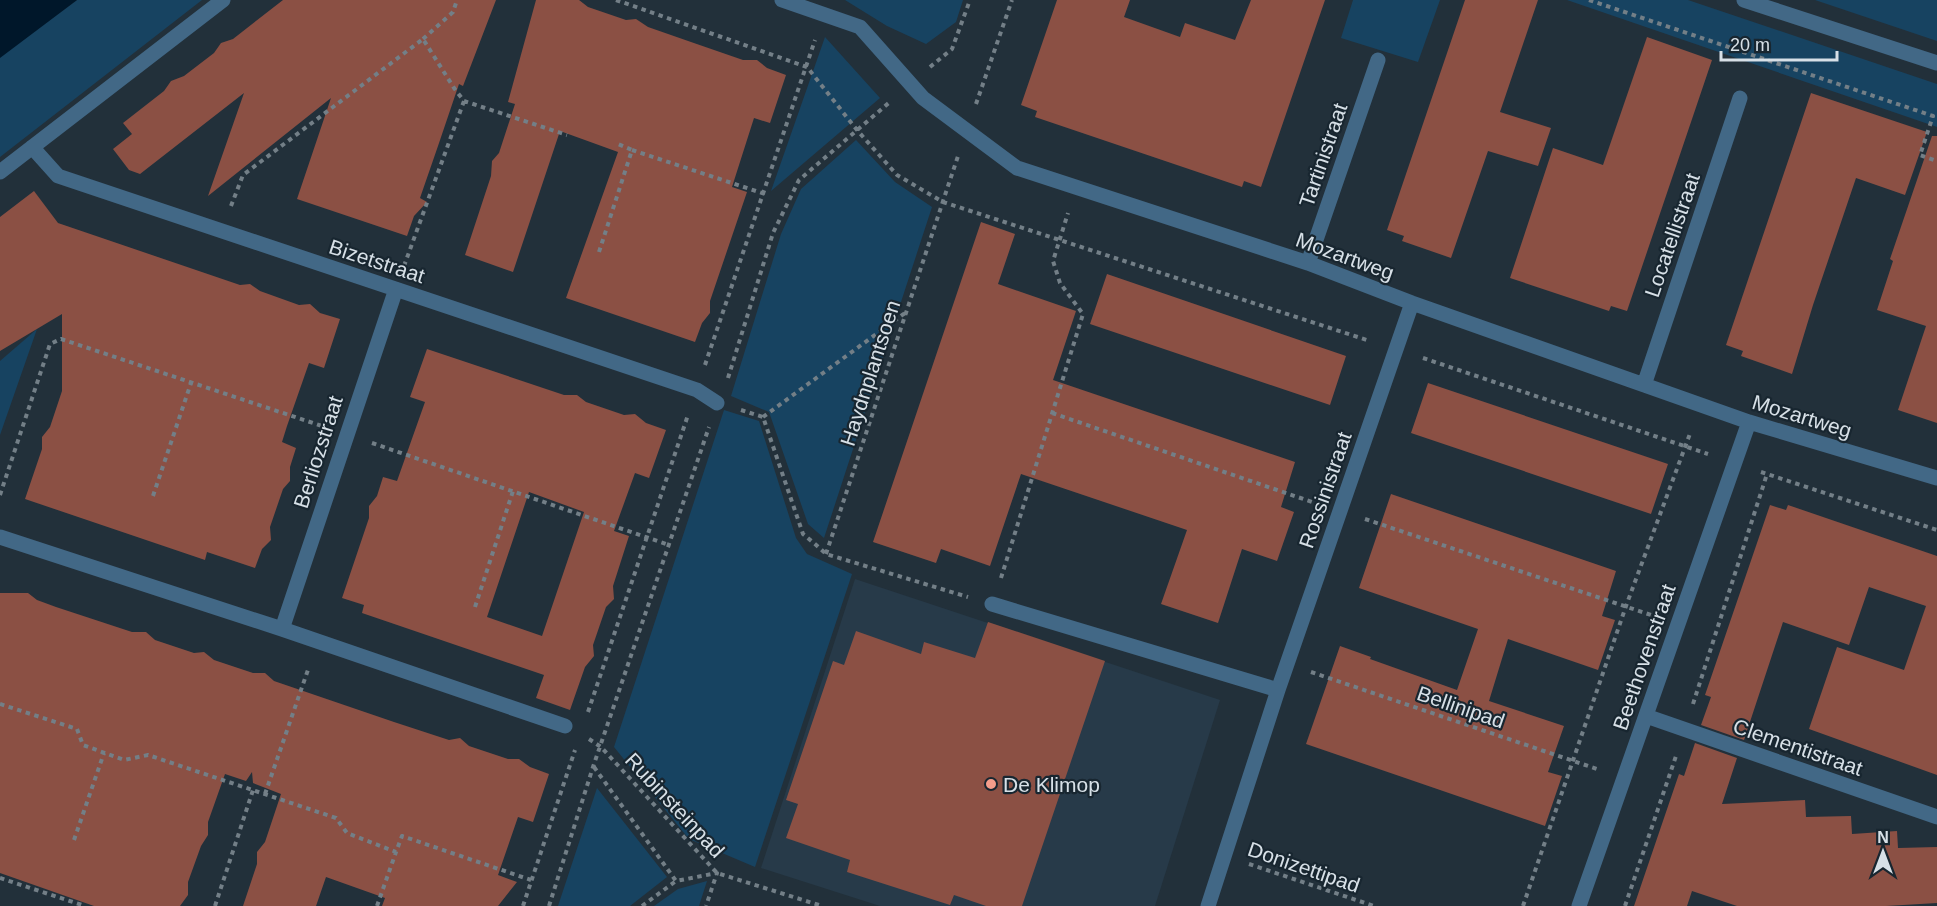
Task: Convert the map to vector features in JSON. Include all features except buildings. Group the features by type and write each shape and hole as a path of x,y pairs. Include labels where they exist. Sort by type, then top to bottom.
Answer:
{"street":[{"path":"0,172 223,0"},
{"name":"Mozartweg","path":"782,0 860,27 922,98 1017,168 1308,263 1412,303 1749,423 1937,478"},
{"path":"1744,0 1937,63"},
{"name":"Tartinistraat","path":"1308,263 1378,60"},
{"name":"Locatellistraat","path":"1644,385 1740,98"},
{"name":"Bizetstraat","path":"32,147 58,176 697,390 717,403"},
{"name":"Berliozstraat","path":"282,629 396,289"},
{"name":"Rossinistraat","path":"1208,906 1278,690 1412,303"},
{"name":"Beethovenstraat","path":"1579,906 1749,423"},
{"path":"0,537 318,641 565,726"},
{"path":"993,604 1278,690"},
{"name":"Clementistraat","path":"1646,716 1937,817"}],"path":[{"path":"222,232 243,175 423,39 453,12 457,0"},
{"path":"616,0 807,67 857,130 897,175 943,202 1396,349 1734,464 1937,530"},
{"path":"1589,0 1933,116 1920,155 1937,161"},
{"path":"585,722 824,15"},
{"path":"423,39 464,101 567,135"},
{"path":"396,289 464,101"},
{"path":"618,144 765,194"},
{"path":"600,252 633,150"},
{"path":"763,417 803,534 826,554 993,604 1083,314 1060,283 1053,261 1075,188"},
{"name":"Haydnplantsoen","path":"826,554 943,202"},
{"path":"763,417 906,313"},
{"path":"0,495 50,344 61,339 669,545"},
{"path":"153,496 191,383"},
{"path":"717,403 763,417"},
{"path":"1523,906 1626,606 1687,447 1699,405"},
{"path":"1625,906 1767,474"},
{"path":"474,607 513,491"},
{"path":"266,794 318,641"},
{"name":"Bellinipad","path":"1288,664 1624,778"},
{"path":"0,704 77,729 83,745 124,760 148,755 336,818 347,833 396,852"},
{"name":"Rubinsteinpad","path":"588,738 601,747 717,873 822,906"},
{"path":"523,906 577,744"},
{"path":"74,840 104,753"},
{"path":"593,767 676,881"},
{"path":"215,906 253,790"},
{"path":"377,906 402,836 531,880"},
{"name":"Donizettipad","path":"1224,856 1374,906"},
{"path":"642,906 676,881 717,873 706,906"},
{"path":"0,878 84,906"}],"shaded area":[{"path":"0,0 77,0 0,58"},
{"path":"77,0 202,0 0,157 0,57"},
{"path":"845,0 963,0 956,22 926,44 887,26"},
{"path":"1353,0 1440,0 1418,62 1341,38"},
{"path":"1567,0 1688,0 1937,84 1937,127"},
{"path":"1815,0 1937,0 1937,41"},
{"path":"825,37 880,98 771,191"},
{"path":"856,140 895,182 932,207 824,538 808,524 769,412 731,396 781,234 801,189"},
{"path":"37,329 0,435 0,361"},
{"path":"724,410 759,421 796,538 807,554 852,574 755,867 689,839 614,747"},
{"name":"De Klimop","path":"855,579 1220,700 1155,906 880,906 761,868"},
{"path":"597,788 667,877 630,906 558,906"},
{"path":"707,881 699,906 654,906 678,889"}],"place":[{"name":"De Klimop","path":"991,784"}]}
